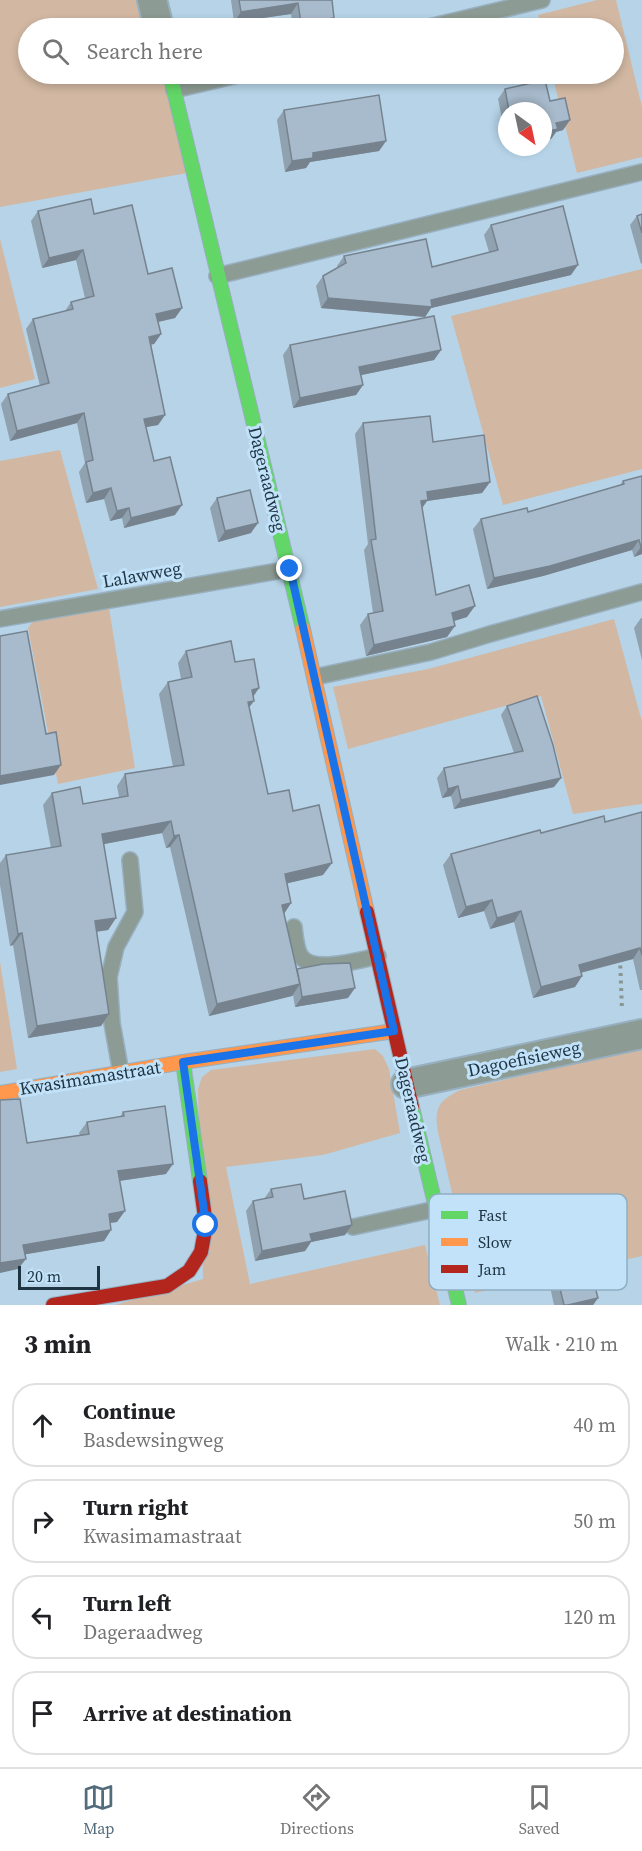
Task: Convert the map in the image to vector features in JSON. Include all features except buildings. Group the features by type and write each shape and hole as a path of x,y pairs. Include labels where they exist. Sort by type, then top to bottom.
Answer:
{"street":[{"path":"152,0 156,18"},
{"name":"Dageraadweg","path":"172,84 217,276 290,569 432,1194"},
{"name":"Kwasimamastraat","path":"0,1093 183,1062 394,1031"},
{"name":"Dagoefisieweg","path":"406,1084 633,1036"},
{"path":"53,1305 167,1286 189,1271 201,1252 206,1225 183,1062"},
{"name":"Dageraadweg","path":"455,1290 459,1305"}],"lane":[{"path":"467,18 542,0"},
{"path":"174,90 200,84"},
{"path":"217,276 642,172"},
{"name":"Lalawweg","path":"0,619 290,569"},
{"path":"315,677 431,652 642,592"},
{"path":"121,1073 112,1023 109,977 116,947 135,912 130,860"},
{"path":"294,927 298,954 308,964 329,964 378,956"},
{"path":"353,1227 429,1211"}],"path":[{"path":"620,954 633,1036"}],"shaded area":[{"path":"0,0 144,0 148,18 18,18 18,84 165,84 187,173 0,207"},
{"path":"597,0 616,0 620,18 539,18 538,15"},
{"path":"624,33 642,107 642,157 577,173 555,84 624,84"},
{"path":"0,239 35,379 0,388"},
{"path":"642,269 642,469 503,505 451,316"},
{"path":"60,450 98,589 0,607 0,461"},
{"path":"109,608 135,768 58,784 28,628 34,620"},
{"path":"614,619 642,722 642,804 573,814 541,696 348,749 333,687 428,669"},
{"path":"0,962 17,1069 0,1072"},
{"path":"642,1048 642,1256 627,1259 627,1194 452,1194 438,1132 437,1111 442,1102 460,1090"},
{"path":"375,1049 383,1056 389,1069 400,1133 323,1155 226,1167 250,1284 425,1245 429,1261 429,1290 436,1290 440,1305 115,1305 203,1279 198,1089 202,1077 211,1070"}],"traffic: fast":[{"path":"172,84 303,629"},
{"path":"183,1062 200,1181"},
{"path":"412,1107 433,1194"},
{"path":"455,1290 459,1305"}],"traffic: slow":[{"path":"303,629 367,912"},
{"path":"0,1093 183,1062 394,1031"}],"traffic: jam":[{"path":"367,912 412,1107"},
{"path":"53,1305 167,1286 189,1271 201,1252 206,1225 200,1181"}],"route":[{"path":"206,1225 183,1062 394,1031 290,569"}]}
